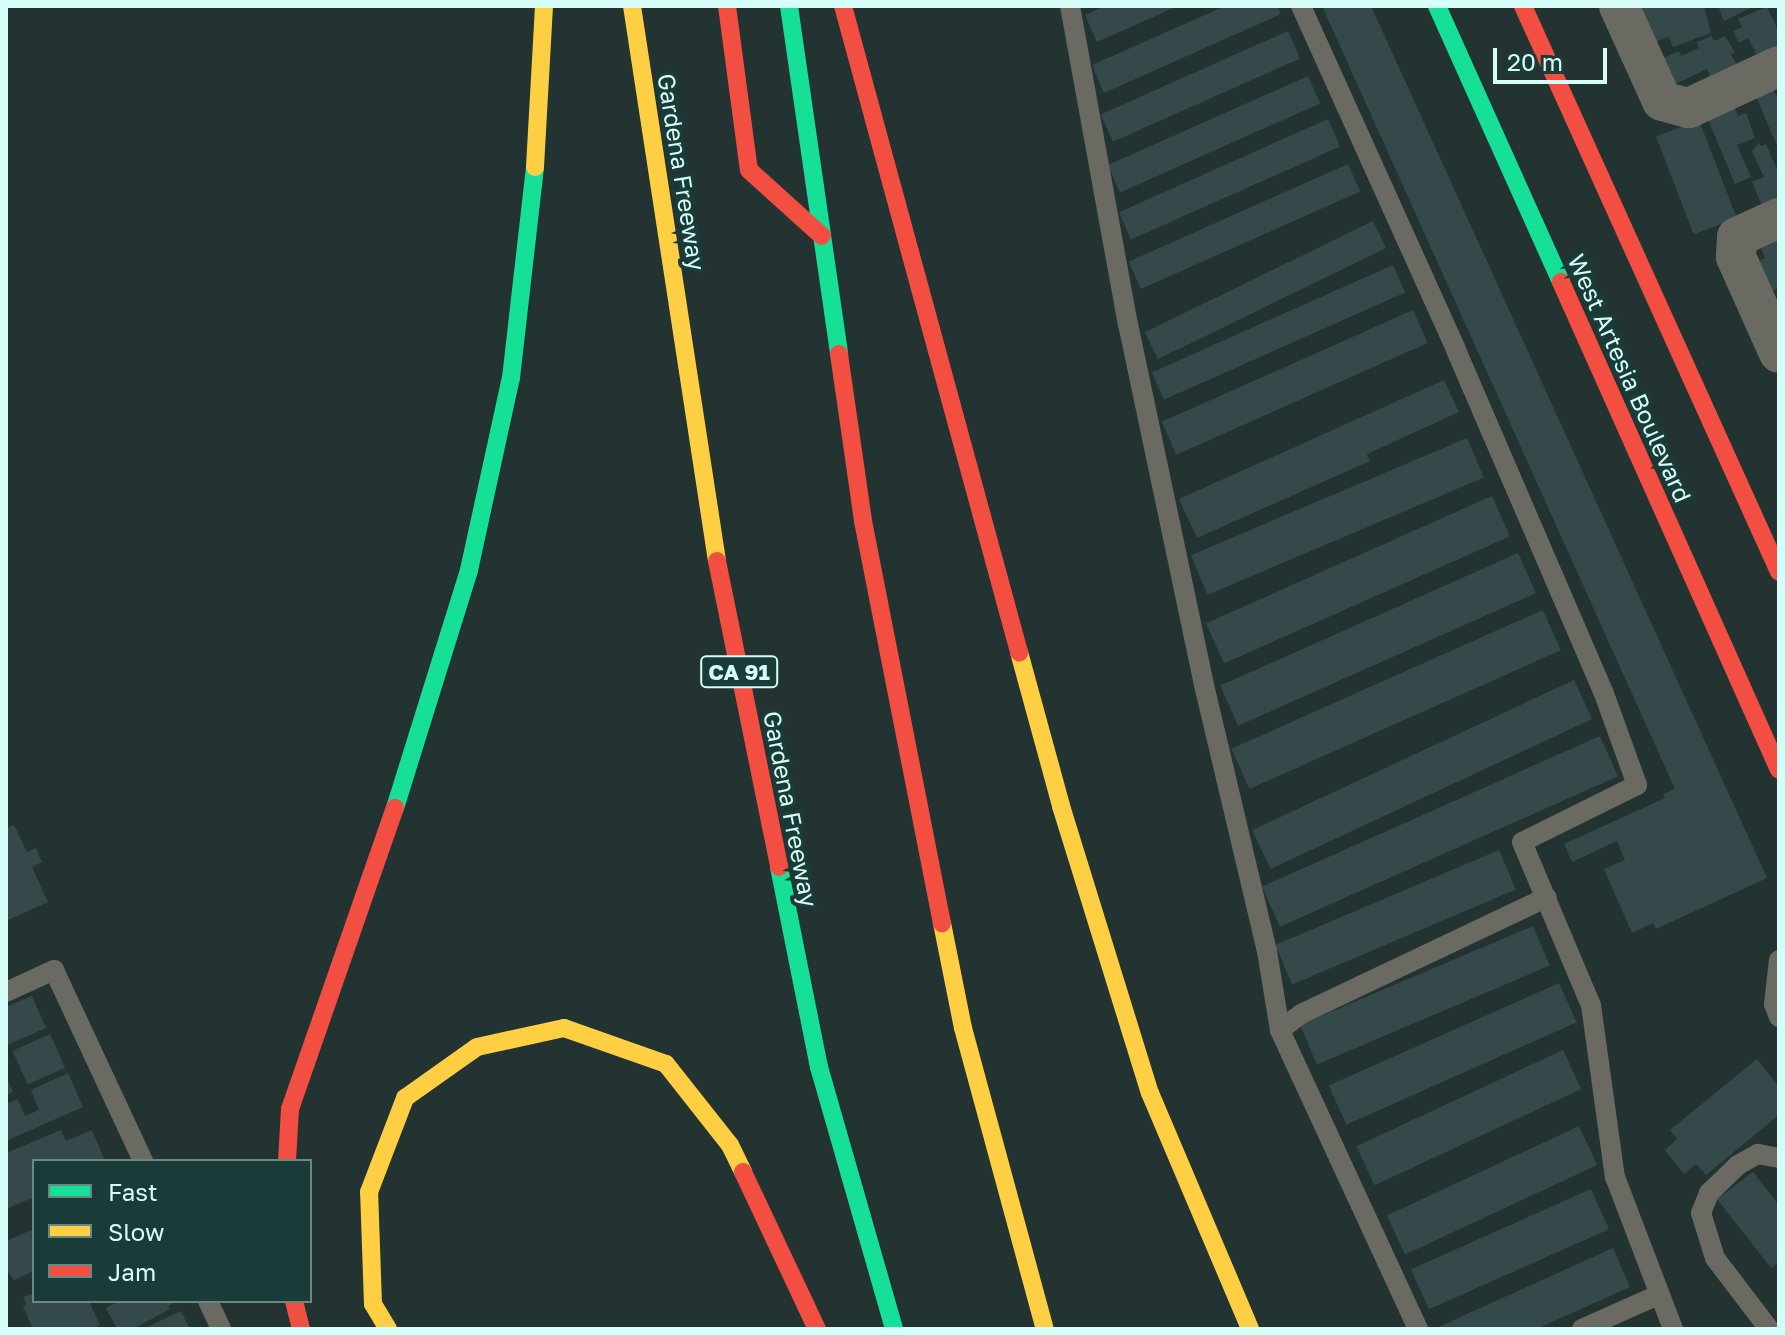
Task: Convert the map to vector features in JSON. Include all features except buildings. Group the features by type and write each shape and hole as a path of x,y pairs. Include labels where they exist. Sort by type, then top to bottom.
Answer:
{"main road":[{"path":"287,1159 290,1109 398,799 469,570 511,378 539,127 544,6"},
{"name":"Gardena Freeway","path":"632,6 720,575 819,1067 894,1329"},
{"path":"727,6 749,170 822,236"},
{"path":"789,6 863,521 963,1028 1045,1329"},
{"path":"843,6 1061,806 1150,1093 1250,1329"},
{"name":"West Artesia Boulevard","path":"1437,6 1779,770"},
{"path":"1523,6 1779,572"},
{"path":"388,1329 373,1304 369,1192 405,1098 477,1047 564,1028 666,1064 730,1145 817,1329"},
{"path":"294,1303 301,1329"}],"street":[{"path":"1619,6 1662,101 1689,108 1779,66"},
{"path":"1779,218 1737,237 1736,257 1779,353"}],"lane":[{"path":"1070,6 1128,324 1204,685 1267,951 1280,1030 1418,1329"},
{"path":"1301,6 1585,648 1637,785 1522,842 1591,1005 1615,1177 1673,1329"},
{"path":"1280,1030 1301,1014 1547,897"},
{"path":"1779,960 1774,1004 1779,1017"},
{"path":"6,992 54,970 142,1159"},
{"path":"1769,1329 1715,1258 1701,1213 1709,1193 1738,1165 1758,1154 1778,1156"},
{"path":"1582,1329 1658,1295"},
{"path":"209,1303 221,1329"}],"traffic: fast":[{"path":"789,6 839,354"},
{"path":"1437,6 1561,282"},
{"path":"395,808 469,570 511,378 535,167"},
{"path":"779,867 819,1067 894,1329"}],"traffic: slow":[{"path":"535,167 544,6"},
{"path":"632,6 717,561"},
{"path":"1019,652 1061,806 1150,1093 1250,1329"},
{"path":"942,923 963,1028 1045,1329"},
{"path":"388,1329 373,1304 369,1192 405,1098 477,1047 564,1028 666,1064 730,1145 743,1172"}],"traffic: jam":[{"path":"727,6 749,170 822,236"},
{"path":"843,6 1019,652"},
{"path":"1523,6 1779,572"},
{"path":"1561,282 1779,770"},
{"path":"839,354 863,521 942,923"},
{"path":"717,561 779,867"},
{"path":"287,1159 290,1109 395,808"},
{"path":"743,1172 817,1329"},
{"path":"294,1303 301,1329"}]}
